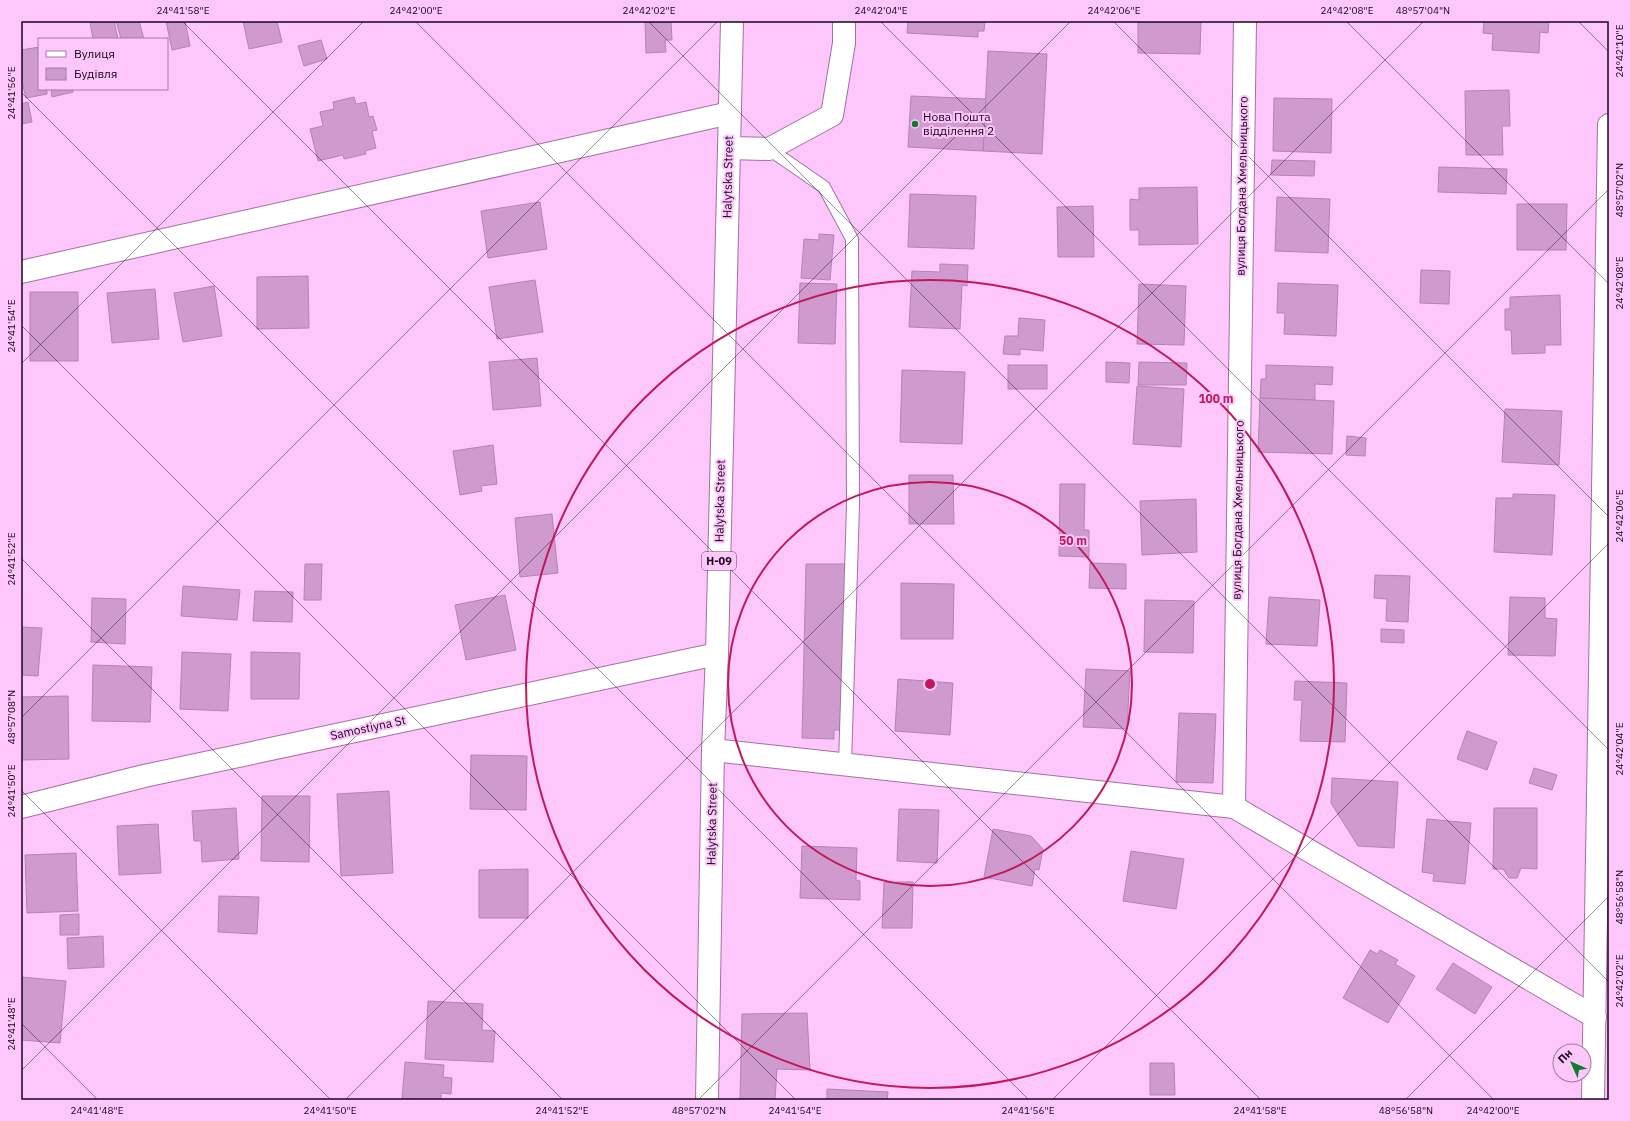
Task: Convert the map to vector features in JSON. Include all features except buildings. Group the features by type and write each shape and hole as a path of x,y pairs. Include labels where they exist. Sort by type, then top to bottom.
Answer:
{"street":[{"name":"Halytska Street","path":"707,1100 713,750 717,654 732,21"},
{"path":"729,148 769,149 832,116 844,43 844,21"},
{"name":"вулиця Богдана Хмельницького","path":"1234,807 1245,21"},
{"path":"21,272 730,113"},
{"path":"1593,1100 1609,125"},
{"name":"Samostiyna St","path":"21,807 144,776 717,654"},
{"path":"713,750 1234,807 1595,1017"}],"lane":[{"path":"769,149 824,187 852,239 853,506 845,764"}],"place":[{"name":"Нова Пошта відділення 2","path":"915,124"}]}
